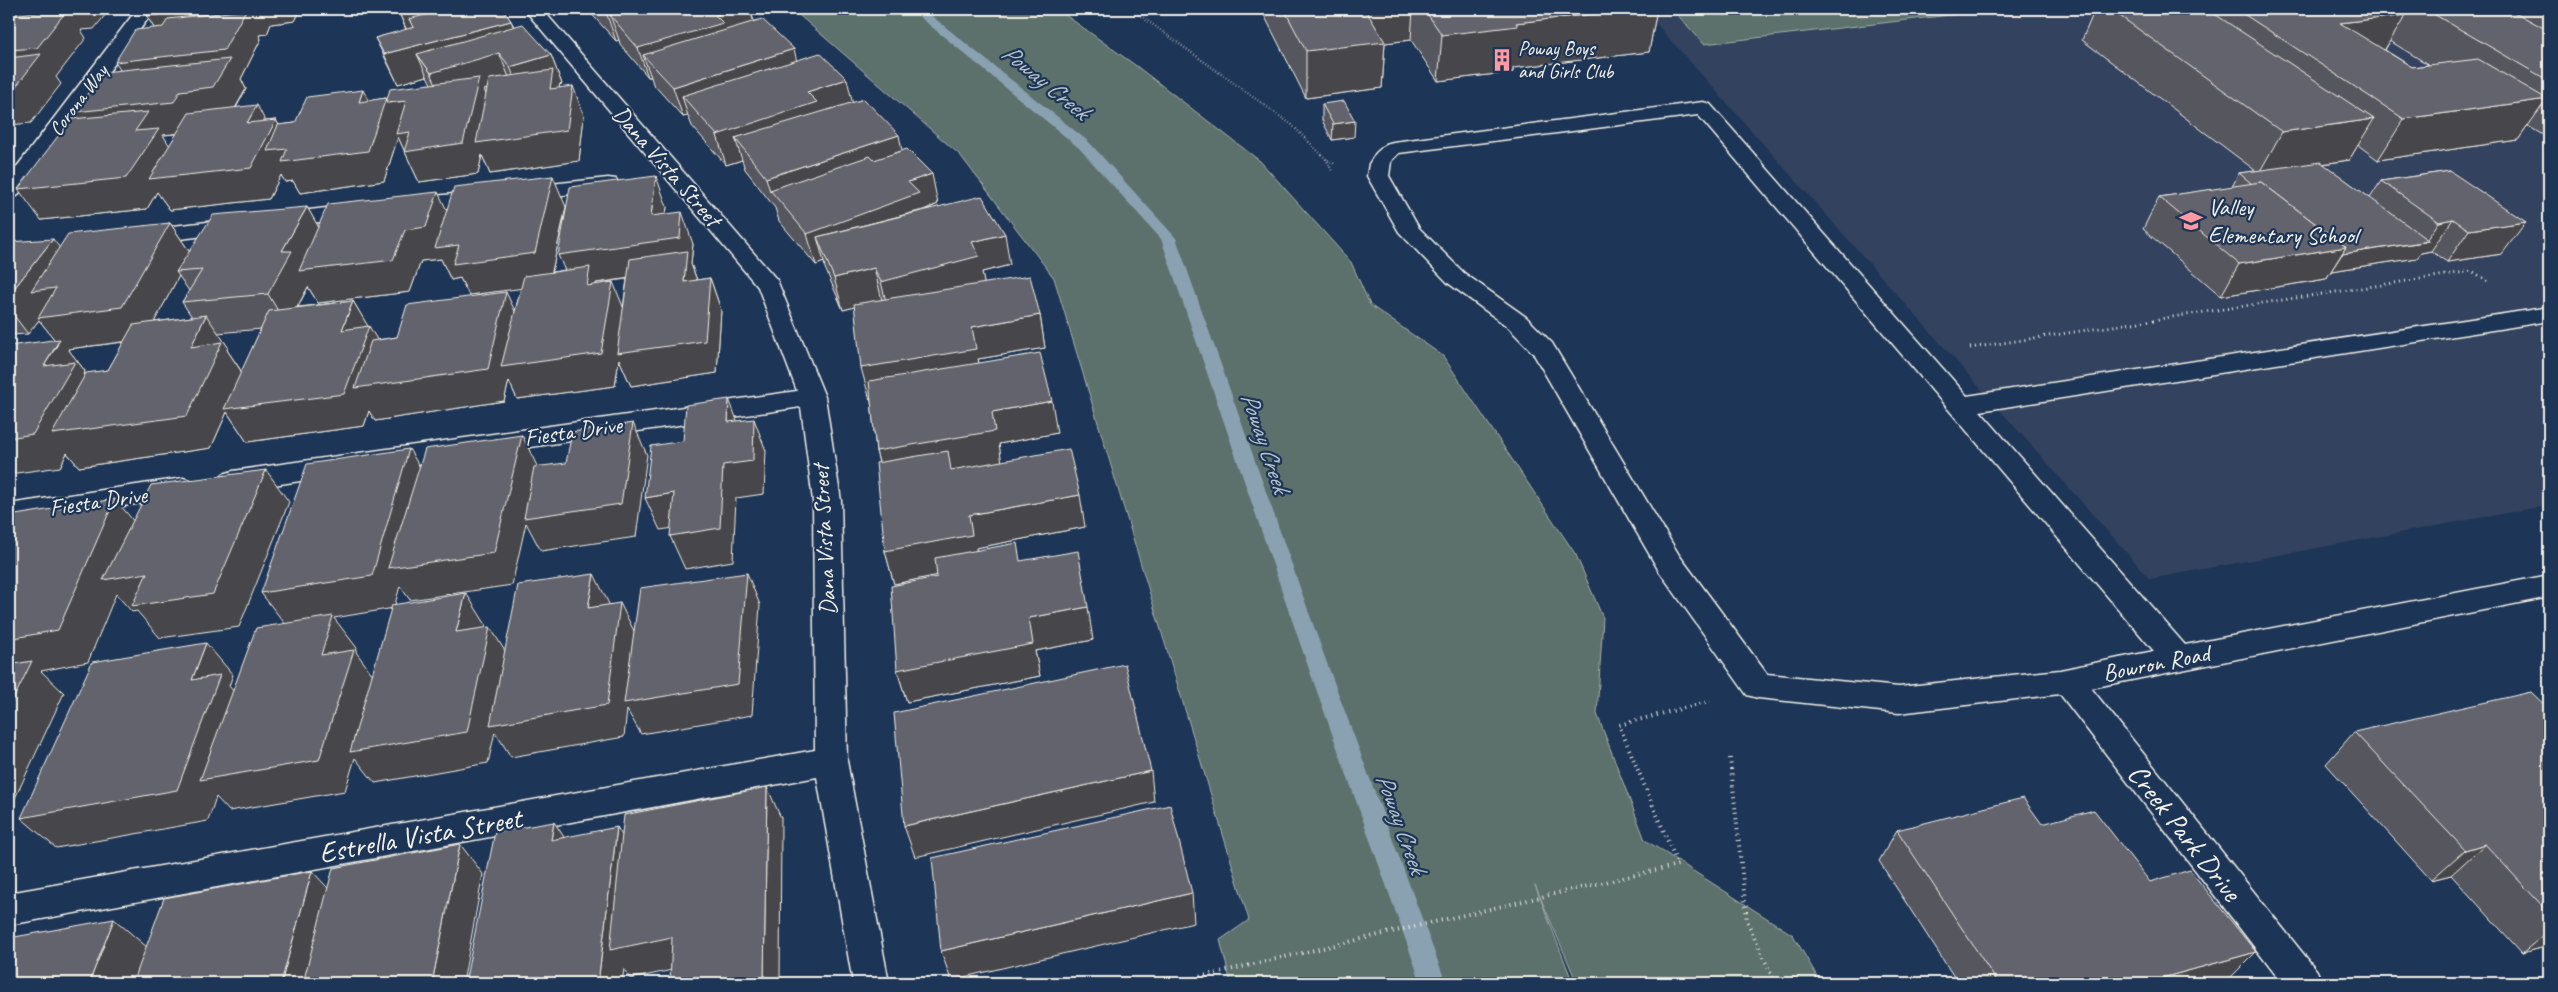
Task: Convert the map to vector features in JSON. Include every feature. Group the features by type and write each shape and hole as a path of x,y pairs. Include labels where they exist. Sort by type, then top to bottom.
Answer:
{"street":[{"name":"Corona Way","path":"9,191 146,9"},
{"name":"Dana Vista Street","path":"533,9 769,285 812,397 827,501 831,761 871,983"},
{"path":"1758,686 1669,563 1543,349 1517,322 1456,278 1410,232 1378,176 1377,166 1384,155 1392,148 1703,108 2179,659"},
{"path":"116,240 675,176"},
{"path":"1960,406 2549,314"},
{"name":"Fiesta Drive","path":"9,514 812,397"},
{"name":"Bowron Road","path":"1758,686 1899,700 2067,681 2549,586"},
{"name":"Creek Park Drive","path":"2067,681 2304,983"},
{"name":"Estrella Vista Street","path":"9,909 831,761"}],"path":[{"path":"1131,9 1292,125 1326,159 1334,175"},
{"path":"1965,349 2472,271 2492,284"},
{"path":"1172,983 1678,864 1620,724 1658,716 1758,686"},
{"path":"1730,758 1747,921 1774,983"}],"shaded area":[{"name":"Valley Elementary School","path":"1643,9 2549,9 2549,505 2150,579"}],"green space":[{"path":"792,9 1057,9 1135,65 1260,161 1351,262 1370,305 1443,356 1576,555 1603,618 1597,714 1645,840 1793,935 1821,983 1577,983 1535,885 1573,983 1231,983 1220,940 1249,920 1054,278 960,155"},
{"path":"1672,9 2001,9 1704,44"}],"building":[{"path":"68,9 37,48 9,50 9,15"},
{"path":"152,9 215,9 147,16"},
{"path":"397,9 426,9 400,15"},
{"path":"449,9 503,9 511,21 384,54 375,38 414,27 409,19"},
{"path":"603,9 617,9 606,12"},
{"path":"632,9 738,9 715,15 723,23 638,48 610,15"},
{"path":"1284,9 1365,9 1385,42 1306,51"},
{"path":"1424,9 1635,9 1516,23 1518,26 1442,35"},
{"path":"2110,9 2207,9 2374,119 2282,132"},
{"path":"2236,9 2395,9 2406,15 2340,23 2412,67 2478,59 2547,99 2404,119"},
{"path":"2425,9 2509,9 2549,31 2549,81"},
{"path":"246,10 224,50 115,62 135,30 163,27 168,19"},
{"path":"762,19 794,49 673,87 643,55"},
{"path":"523,24 551,55 510,67 499,53 431,73 417,54"},
{"path":"820,53 847,79 807,92 817,102 717,135 682,96"},
{"path":"41,54 11,93 9,93 9,58"},
{"path":"230,59 213,87 180,91 174,102 74,112 103,72"},
{"path":"553,70 550,89 573,86 567,130 476,143 489,79"},
{"path":"479,78 463,143 404,152 410,132 396,134 406,101 386,103 390,89"},
{"path":"363,90 359,102 386,98 368,151 282,162 287,149 267,151 278,125 295,123 307,97"},
{"path":"864,99 899,135 766,178 735,138"},
{"path":"1344,101 1355,121 1333,124 1322,104"},
{"path":"257,105 247,123 276,120 251,168 149,179 189,113"},
{"path":"148,112 135,131 159,129 126,178 18,189 71,119"},
{"path":"907,149 932,174 908,182 919,193 807,234 770,190 870,156 874,160"},
{"path":"2321,162 2429,241 2342,254 2346,247 2261,182 2252,184 2239,173"},
{"path":"2450,171 2526,222 2469,230 2453,219 2439,222 2381,181"},
{"path":"553,176 535,253 453,264 459,245 435,248 454,187"},
{"path":"656,176 651,216 682,212 680,238 558,255 570,187"},
{"path":"2261,182 2346,247 2239,264 2159,197"},
{"path":"438,192 426,227 405,230 393,260 299,271 328,204"},
{"path":"982,196 1005,234 972,242 979,256 881,282 874,268 834,278 817,237"},
{"path":"307,207 282,251 292,251 268,294 182,302 202,270 176,272 213,215"},
{"path":"170,223 122,307 38,318 56,288 31,291 68,234"},
{"path":"53,239 9,295 9,242"},
{"path":"687,251 684,282 710,278 705,341 617,353 630,259"},
{"path":"590,267 587,286 613,282 601,353 501,367 524,276"},
{"path":"1030,276 1040,315 972,327 976,349 861,368 854,304"},
{"path":"506,292 488,369 355,388 371,341 397,337 407,305"},
{"path":"353,301 342,330 369,326 344,394 224,409 269,311"},
{"path":"206,315 191,347 222,342 187,416 52,434 86,373 108,370 133,325"},
{"path":"60,339 44,366 75,362 33,434 9,438 9,346"},
{"path":"1040,353 1052,401 992,412 995,431 876,451 869,381"},
{"path":"729,399 728,422 754,419 753,461 723,465 720,528 670,536 674,493 645,498 651,446 683,441 686,405"},
{"path":"633,423 621,504 524,518 534,467 566,463 572,432"},
{"path":"522,435 494,553 388,568 425,449"},
{"path":"409,449 372,576 261,593 307,464"},
{"path":"1069,449 1080,495 969,515 972,535 885,551 876,463 948,451 951,470"},
{"path":"266,470 213,594 132,606 147,573 103,580 151,485"},
{"path":"115,499 58,630 9,639 9,516"},
{"path":"1017,543 1020,561 1078,551 1088,607 1029,618 1033,644 897,670 891,586 937,577 935,558"},
{"path":"747,573 738,684 624,703 640,588"},
{"path":"594,574 588,608 620,603 607,705 490,725 518,585"},
{"path":"466,593 456,632 490,627 467,732 350,752 392,605"},
{"path":"333,616 321,655 354,650 319,760 200,780 256,628"},
{"path":"206,643 192,680 220,675 177,790 21,818 92,662"},
{"path":"32,661 9,708 9,665"},
{"path":"1125,664 1151,771 904,826 894,713"},
{"path":"2531,692 2549,709 2549,913 2485,844 2465,850 2354,732"},
{"path":"767,787 764,983 670,983 672,937 610,950 624,815"},
{"path":"2023,798 2042,824 2094,810 2150,882 2190,870 2256,952 2162,978 2166,983 1998,983 1897,830"},
{"path":"1170,805 1192,893 941,951 932,858"},
{"path":"554,822 551,840 617,827 598,983 465,983 495,832"},
{"path":"460,844 432,983 303,983 333,868"},
{"path":"312,871 281,983 133,983 164,898"},
{"path":"114,919 89,983 9,983 9,938"}],"waterway":[{"name":"Poway Creek","path":"916,9 1084,145 1168,238 1314,655 1434,983"}],"place":[{"name":"Poway Boys and Girls Club","path":"1502,60"},
{"name":"Valley Elementary School","path":"2191,221"}]}
